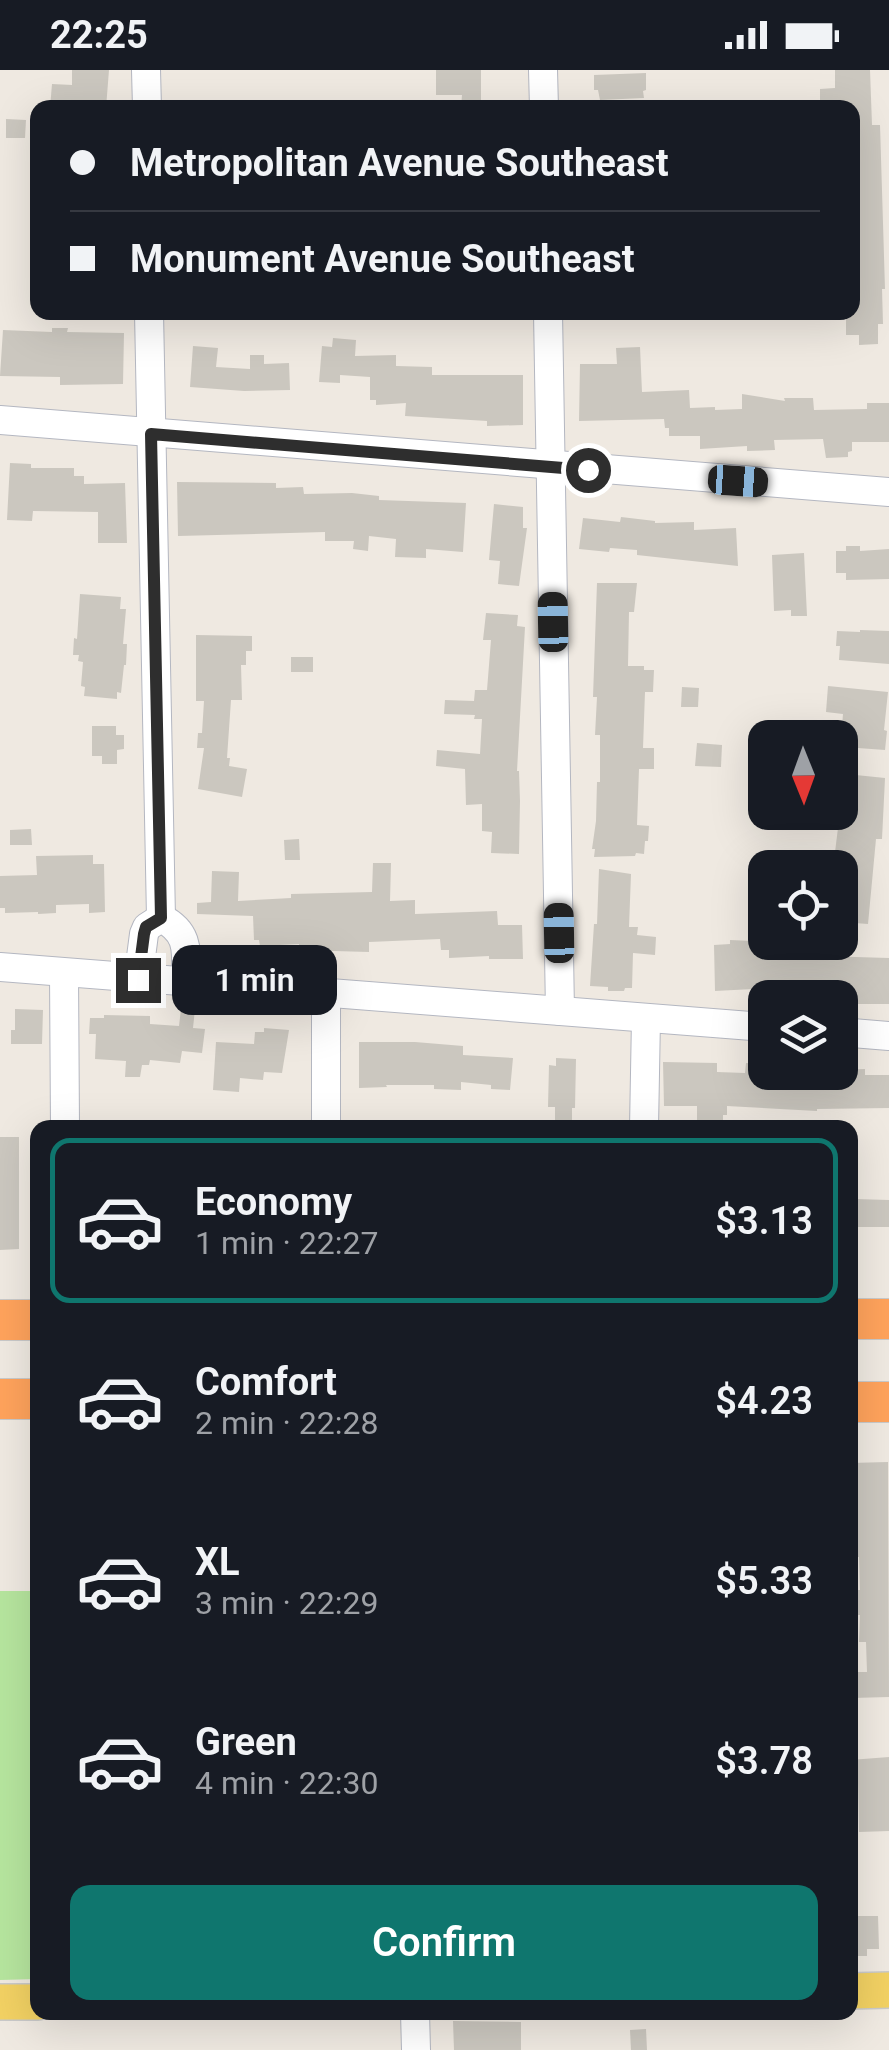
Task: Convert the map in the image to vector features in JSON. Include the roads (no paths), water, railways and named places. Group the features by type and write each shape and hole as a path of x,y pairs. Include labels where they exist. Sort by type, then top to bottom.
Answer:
{"highway":[{"path":"858,1319 889,1319"},
{"path":"0,1320 30,1320"},
{"path":"0,1399 30,1399"},
{"path":"858,1402 889,1402"}],"main road":[{"path":"858,1991 889,1990"},
{"path":"0,2002 30,2002"}],"street":[{"path":"146,70 147,100"},
{"path":"543,70 544,100"},
{"path":"149,320 161,918"},
{"path":"548,320 560,1011"},
{"path":"0,420 889,492"},
{"path":"138,980 146,927 161,918"},
{"path":"161,918 180,929 183,936 186,984"},
{"path":"0,967 748,1026"},
{"path":"64,973 65,1120"},
{"path":"326,991 326,1120"},
{"path":"644,1120 646,1018"},
{"path":"858,1033 889,1036"},
{"path":"416,2020 416,2050"}]}
